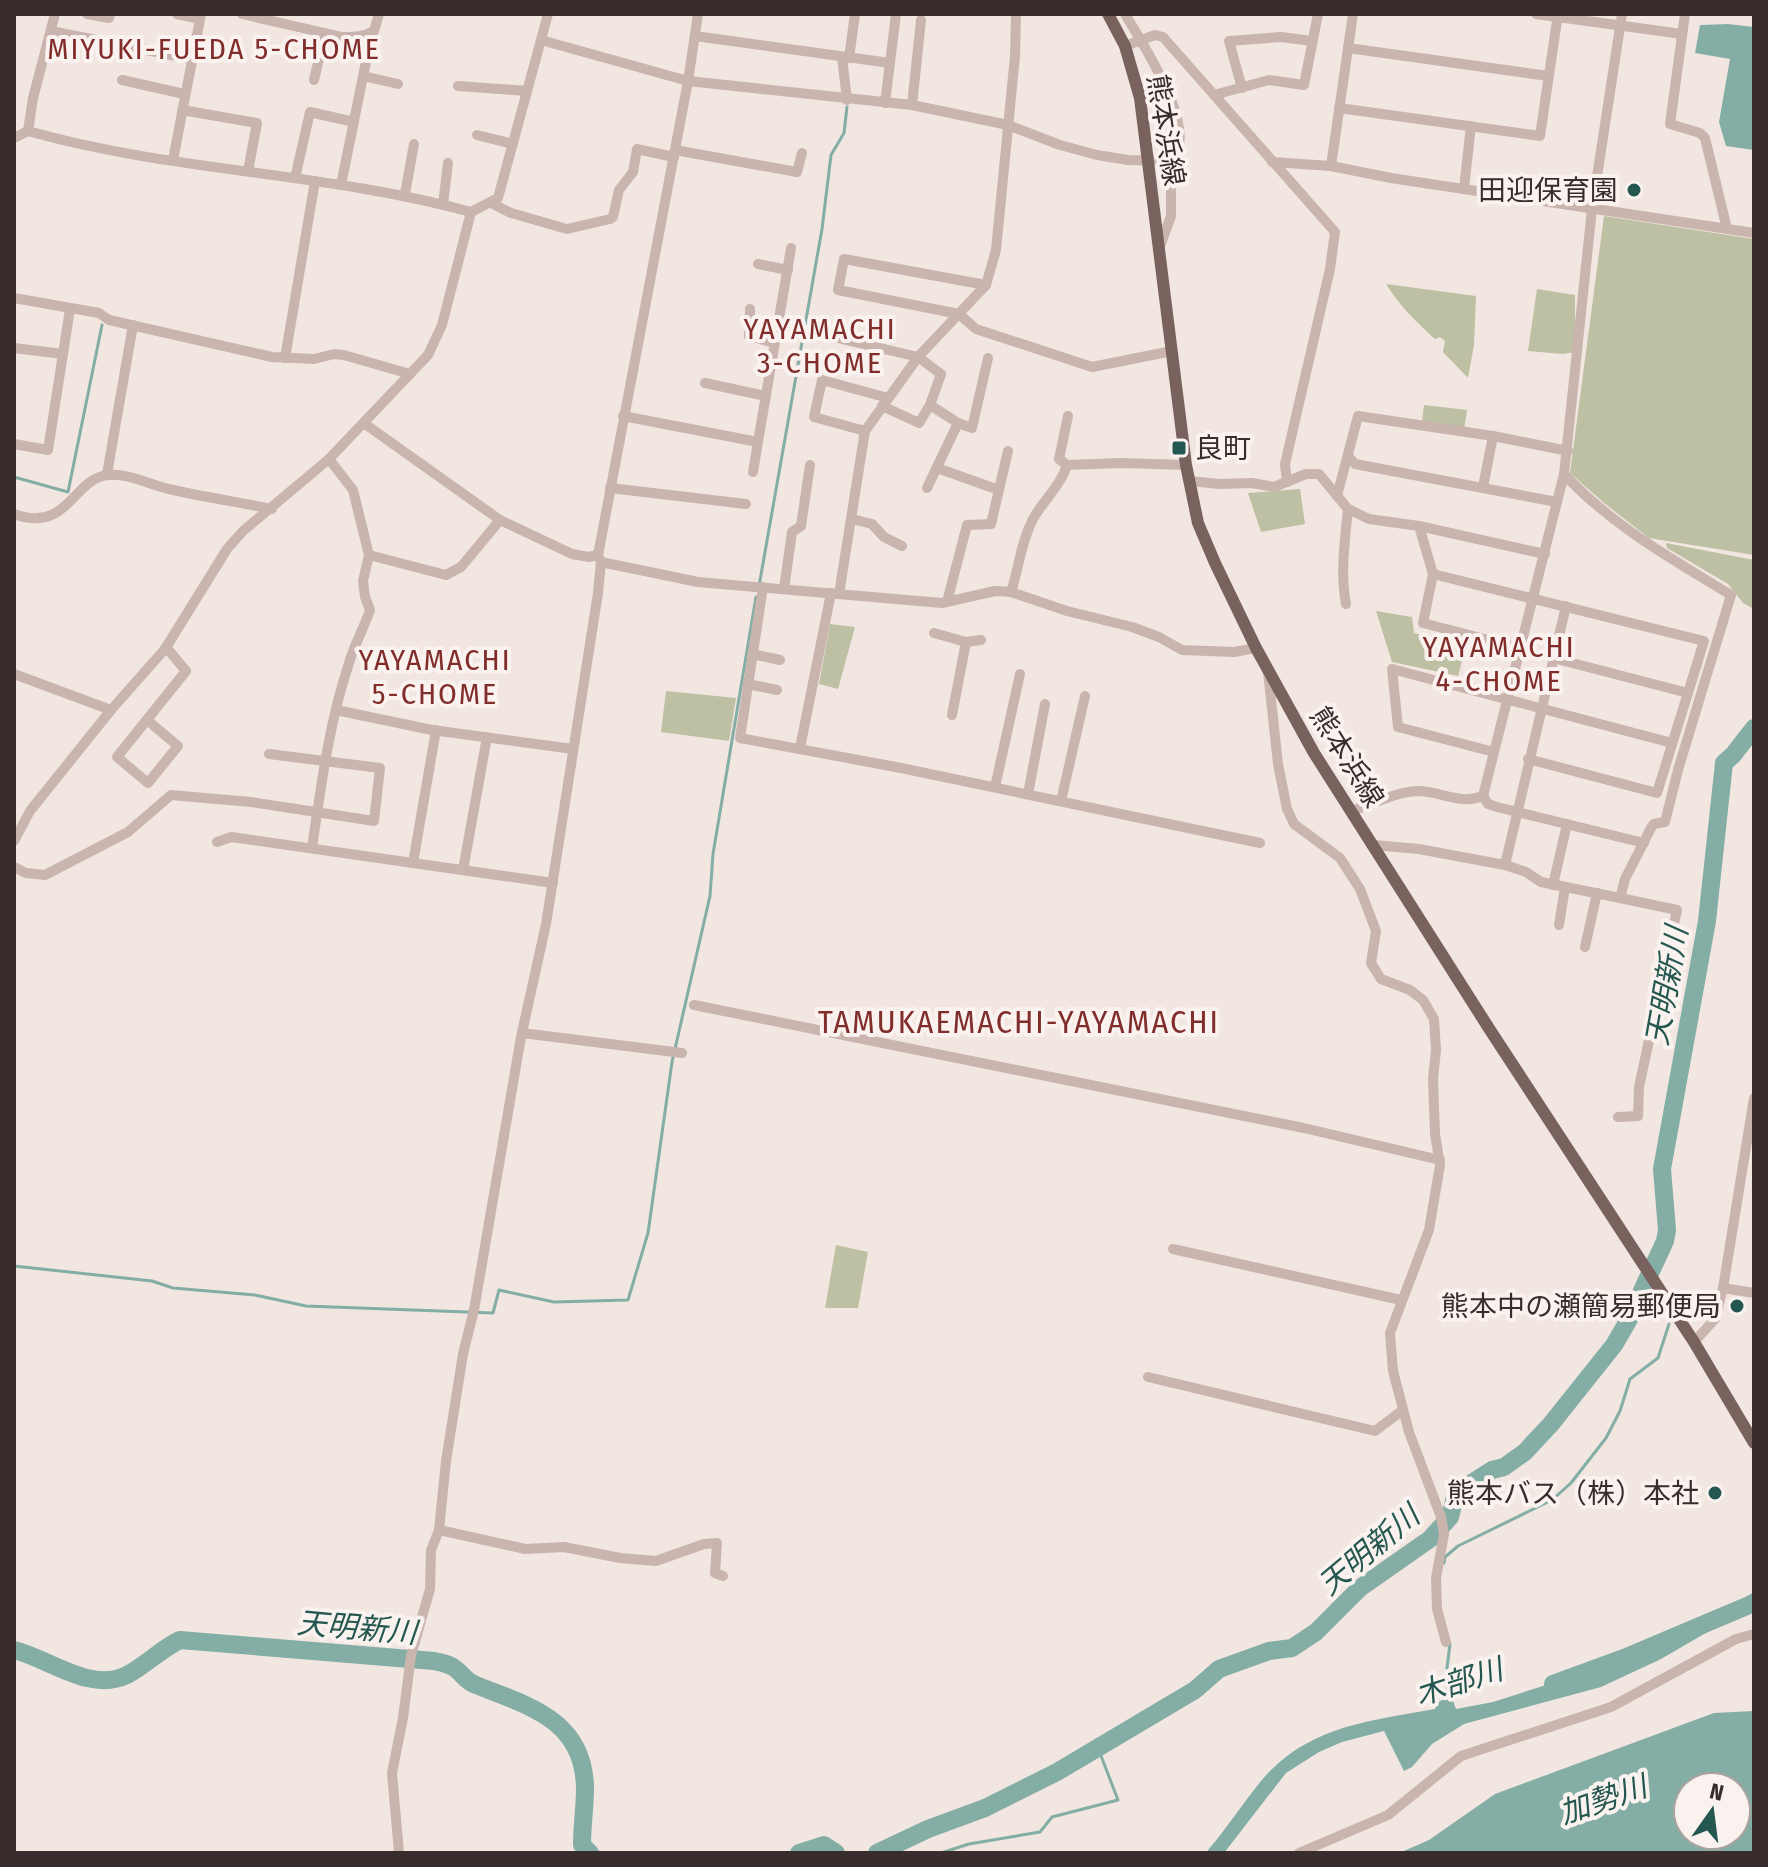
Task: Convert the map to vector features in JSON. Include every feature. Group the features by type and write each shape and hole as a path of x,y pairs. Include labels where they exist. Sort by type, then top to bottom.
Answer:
{"main road":[{"name":"熊本浜線","path":"1108,14 1125,46 1140,98 1186,465 1198,523 1256,648 1314,753 1694,1342 1754,1443"}],"street":[{"path":"28,131 33,98 55,14"},
{"path":"87,14 109,18 110,14"},
{"path":"173,160 200,17 177,14"},
{"path":"242,14 325,33 356,37 372,32"},
{"path":"341,185 372,32 379,14"},
{"path":"14,138 28,131 190,165 405,194 471,212 498,198 548,14"},
{"path":"399,1853 392,1773 411,1656 430,1589 431,1550 439,1530 463,1354 474,1311 522,1033 553,883 598,593 599,559 610,488 698,14"},
{"path":"847,100 846,57 855,14"},
{"path":"885,103 896,14"},
{"path":"800,748 852,519 865,431 918,357 986,285 996,250 1016,14"},
{"path":"541,40 688,81 912,105 1008,125 1097,155 1147,162 1171,161 1176,157 1180,144 1179,118 1125,14"},
{"path":"1214,95 1269,80 1304,85 1318,14"},
{"path":"1331,166 1353,14"},
{"path":"1536,14 1682,34"},
{"path":"1622,14 1592,209 1564,474 1483,796 1488,804 1644,843"},
{"path":"1685,14 1670,124 1700,133 1705,138 1727,229"},
{"path":"1339,108 1540,136 1558,16"},
{"path":"912,105 921,20"},
{"path":"51,31 191,59"},
{"path":"314,80 325,33"},
{"path":"1125,46 1155,35 1163,37 1335,232 1330,269 1285,464 1287,482"},
{"path":"695,36 890,63"},
{"path":"1242,88 1229,41 1281,37 1312,41"},
{"path":"1348,48 1548,76"},
{"path":"363,76 398,84"},
{"path":"122,80 184,94"},
{"path":"458,86 527,91"},
{"path":"182,110 257,123 248,171"},
{"path":"295,178 310,112 354,122"},
{"path":"1464,188 1471,126"},
{"path":"477,135 513,144"},
{"path":"405,194 414,144"},
{"path":"491,203 511,213 567,229 613,217 619,190 633,172 637,149 797,172 802,153"},
{"path":"1159,249 1171,216 1171,161"},
{"path":"1272,162 1331,166 1754,233"},
{"path":"443,204 448,163"},
{"path":"285,358 315,181"},
{"path":"14,841 30,811 166,647 227,549 243,531 329,459 428,355 442,325 471,212"},
{"path":"753,472 791,248"},
{"path":"986,285 844,259 838,290 959,314 976,329 1092,367 1172,351"},
{"path":"758,264 788,270"},
{"path":"14,298 99,313 109,320 272,357 314,359 344,355 410,374"},
{"path":"14,444 48,450 70,309"},
{"path":"750,309 749,336 775,343"},
{"path":"107,474 133,325"},
{"path":"825,335 918,357 941,374 930,405 919,423 885,402 822,380 814,417 865,431"},
{"path":"14,348 63,354"},
{"path":"930,405 972,428 988,358"},
{"path":"705,383 766,396"},
{"path":"623,416 758,442"},
{"path":"1068,416 1059,459 1067,465 1186,465"},
{"path":"1337,496 1343,473 1352,460 1358,416 1493,436 1568,451"},
{"path":"927,488 958,423"},
{"path":"365,424 500,520 572,554 698,582 835,594 947,602 995,591 1011,592 1067,611 1132,627 1182,650 1234,652 1256,648"},
{"path":"1483,487 1493,436"},
{"path":"947,602 967,525 991,524 1008,451"},
{"path":"312,848 324,761 336,710 349,659 370,610 363,581 369,555 353,490 329,459"},
{"path":"1352,460 1557,502"},
{"path":"784,589 792,532 801,526 810,465"},
{"path":"1011,592 1021,549 1034,518 1067,465"},
{"path":"937,468 999,490"},
{"path":"14,514 31,520 50,516 77,497 89,482 107,474 272,509"},
{"path":"1190,481 1252,483 1274,487 1306,474 1319,474 1348,509 1369,519 1419,526 1545,554"},
{"path":"1564,474 1641,541 1731,595 1665,822 1654,824 1625,879 1620,898"},
{"path":"610,488 746,504"},
{"path":"1346,604 1344,546 1348,509"},
{"path":"852,519 872,524 884,537 902,546"},
{"path":"369,555 446,575 461,567 500,520"},
{"path":"1419,526 1433,574 1423,623 1519,648"},
{"path":"1433,574 1704,641 1657,793 1528,759"},
{"path":"760,587 740,738 995,787 1260,843"},
{"path":"1505,865 1566,606"},
{"path":"934,633 966,642 981,640"},
{"path":"952,715 966,642"},
{"path":"147,720 178,746 148,783 117,757 186,671 166,647"},
{"path":"752,654 780,660"},
{"path":"1553,658 1688,693"},
{"path":"1494,752 1398,727 1392,669 1672,743"},
{"path":"1268,670 1278,764 1287,809 1294,824 1340,858 1360,889 1376,931 1371,963 1381,979 1410,990 1423,1000 1434,1019 1435,1134 1440,1160 1429,1230 1390,1333 1393,1371 1403,1410 1441,1517 1444,1534 1436,1578 1437,1609 1446,1642"},
{"path":"14,674 111,710"},
{"path":"995,787 1020,674"},
{"path":"748,684 777,690"},
{"path":"1061,801 1085,696"},
{"path":"1028,794 1045,704"},
{"path":"336,710 436,730 573,749"},
{"path":"413,863 436,730"},
{"path":"463,870 487,737"},
{"path":"14,867 26,873 45,875 128,832 171,795 317,811 374,821 380,768 269,754"},
{"path":"1352,811 1409,792 1424,791 1460,800 1483,796"},
{"path":"1553,885 1567,824"},
{"path":"217,842 231,837 553,883"},
{"path":"1374,845 1419,849 1505,865 1526,872 1541,882 1677,910 1639,1087 1638,1116 1618,1117"},
{"path":"1559,925 1565,887"},
{"path":"1585,947 1597,893"},
{"path":"694,1005 1304,1128 1440,1160"},
{"path":"522,1033 682,1053"},
{"path":"1694,1342 1715,1319 1723,1288 1754,1098"},
{"path":"1173,1249 1283,1271 1401,1300"},
{"path":"1723,1288 1754,1293"},
{"path":"1148,1377 1375,1431 1403,1410"},
{"path":"439,1530 525,1549 564,1547 620,1558 656,1561 704,1544 717,1543 715,1573 723,1576"},
{"path":"1299,1853 1388,1815 1461,1756 1611,1707 1736,1639 1754,1634"}],"green space":[{"path":"1604,216 1754,239 1754,555 1649,538 1570,473"},
{"path":"1386,284 1476,296 1474,345 1468,378 1443,352 1445,341 1440,337 1435,339 1422,327"},
{"path":"1537,289 1575,295 1575,352 1528,351"},
{"path":"1424,405 1467,410 1464,430 1422,422"},
{"path":"1300,489 1305,524 1261,532 1248,493"},
{"path":"1666,543 1754,560 1754,609 1743,603 1728,584 1667,548"},
{"path":"1376,611 1412,617 1414,633 1466,646 1458,676 1392,662"},
{"path":"830,624 855,627 838,689 819,684"},
{"path":"666,691 736,698 729,741 661,732"},
{"path":"836,1245 868,1252 858,1308 825,1308"}],"water":[{"path":"1700,25 1754,27 1754,150 1726,146 1719,122 1730,59 1695,53"},
{"path":"1754,1592 1754,1612 1723,1623 1661,1659 1601,1687 1464,1724 1432,1744 1412,1767 1404,1771 1384,1731 1342,1742 1319,1752 1286,1773 1224,1853 1209,1853 1208,1850 1261,1781 1298,1748 1319,1737 1363,1723 1435,1709 1437,1703 1444,1699 1453,1701 1456,1709 1493,1702 1656,1650"},
{"name":"加勢川","path":"1754,1711 1754,1853 1399,1853 1429,1840 1495,1794 1714,1713"}],"waterway":[{"path":"759,586 822,229 831,155 844,133 847,107"},
{"path":"14,477 68,492 102,325"},
{"path":"14,1266 152,1281 173,1288 255,1295 306,1306 493,1313 499,1290 554,1302 628,1300 648,1233 672,1062 710,896 713,854 756,597"},
{"name":"天明新川","path":"877,1853 928,1829 985,1808 1057,1772 1195,1690 1219,1669 1269,1651 1292,1648 1316,1632 1360,1588 1430,1539 1450,1517 1455,1497 1470,1484 1492,1470 1504,1467 1525,1452 1614,1345 1665,1241 1667,1230 1662,1169 1707,921 1724,763 1754,728"},
{"path":"1444,1563 1445,1557 1458,1546 1552,1500 1571,1483 1606,1438 1620,1411 1630,1379 1658,1358 1669,1324"},
{"name":"木部川","path":"1553,1684 1624,1658 1754,1603"},
{"name":"天明新川","path":"14,1650 70,1673 99,1680 127,1675 180,1640 446,1664 473,1684 534,1709 564,1731 575,1746 582,1765 585,1788 582,1845 590,1853"},
{"path":"1449,1704 1446,1676 1450,1644"},
{"path":"941,1853 969,1844 1040,1832 1052,1817 1118,1800 1098,1748"},
{"name":"天明新川","path":"799,1853 824,1845 836,1853"}],"place":[{"name":"田迎保育園","path":"1634,190"},
{"name":"良町","path":"1179,448"},
{"name":"熊本中の瀬簡易郵便局","path":"1737,1306"},
{"name":"熊本バス（株）本社","path":"1715,1493"}],"district":[{"name":"MIYUKI-FUEDA 5-CHOME","path":"214,49"},
{"name":"YAYAMACHI 3-CHOME","path":"820,346"},
{"name":"YAYAMACHI 4-CHOME","path":"1499,664"},
{"name":"YAYAMACHI 5-CHOME","path":"435,677"},
{"name":"TAMUKAEMACHI-YAYAMACHI","path":"1019,1022"}]}
